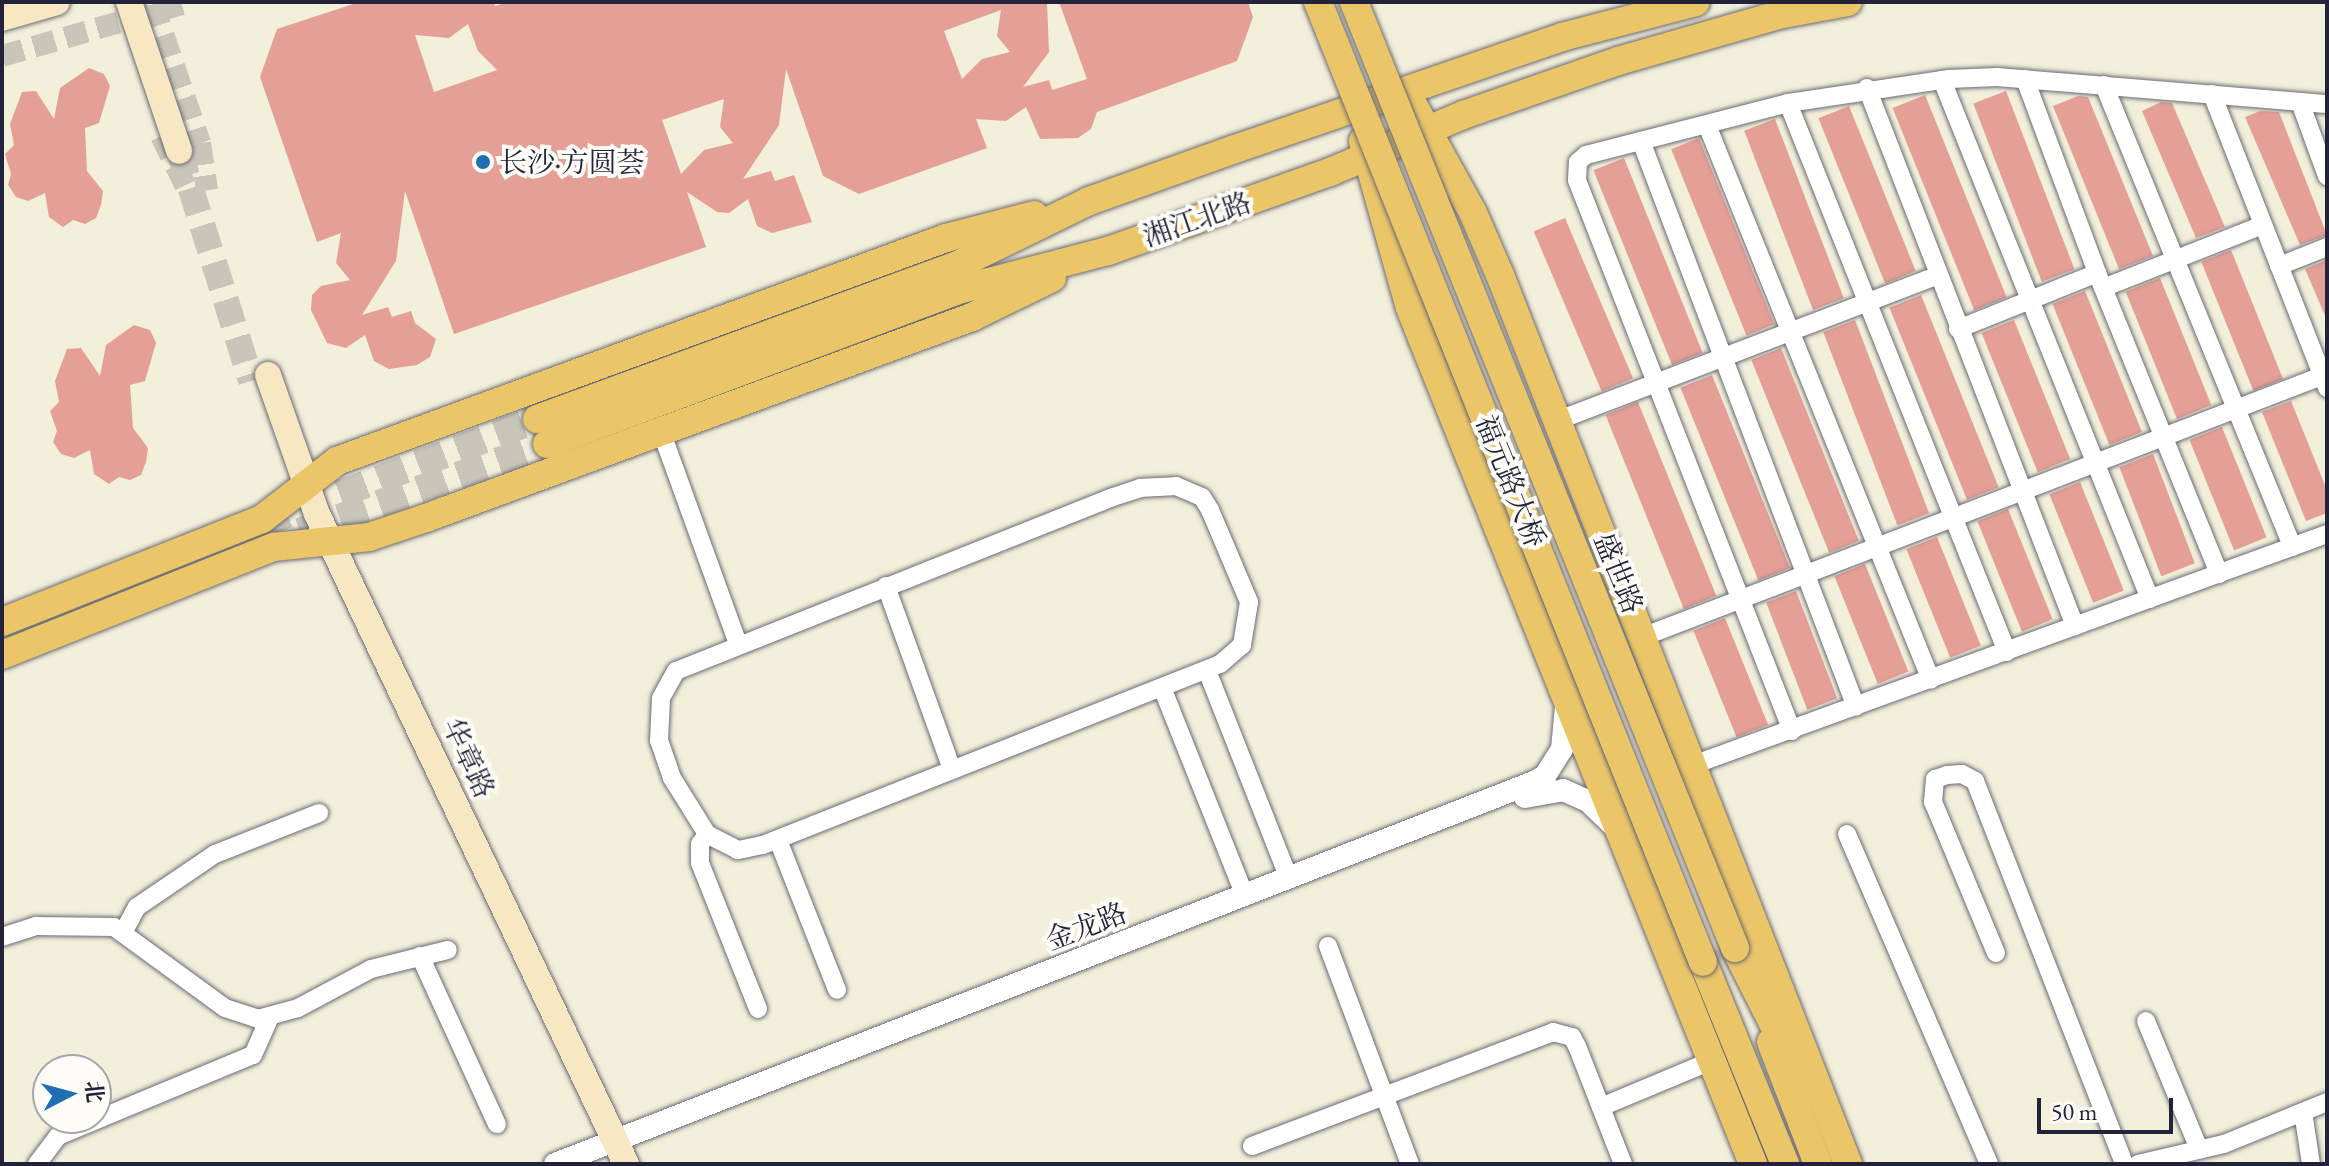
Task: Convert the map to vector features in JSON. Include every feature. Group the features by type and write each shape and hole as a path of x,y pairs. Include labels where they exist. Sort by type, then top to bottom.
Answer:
{"main road":[{"path":"2,18 57,2"},
{"path":"129,2 183,149 139,2"},
{"name":"湘江北路","path":"1696,2 1562,37 1089,201 960,264 542,432 962,289 1108,251 1618,61 1778,15 1848,2"},
{"path":"1337,4 1366,156 1410,308 1753,1164"},
{"name":"盛世路","path":"1337,4 1406,92 1473,213 1645,636 1846,1164"},
{"name":"福元路大桥","path":"1337,4 1735,948"},
{"name":"福元路大桥","path":"1337,4 1703,962"},
{"path":"2,622 262,519 337,461 946,238 1089,201"},
{"path":"2,655 274,547 369,537 661,431 972,317 1108,251"},
{"name":"华章路","path":"260,378 298,490 321,543 608,1155"},
{"path":"1735,948 1818,1164"},
{"path":"1735,948 1846,1164"},
{"path":"1703,962 1763,1164"},
{"path":"1703,962 1785,1164"}],"street":[{"path":"2025,79 2100,281 2219,574"},
{"path":"1792,731 1574,169 1586,155 1788,103 1867,88 1942,80 2025,79 2327,104"},
{"path":"1942,80 2150,599"},
{"path":"2104,85 2293,547"},
{"path":"1867,88 1936,276 2075,626"},
{"path":"1645,636 1741,602 2237,410 2325,382 2212,94"},
{"path":"2300,102 2327,176"},
{"path":"1788,103 2007,652"},
{"path":"1707,125 1931,680"},
{"path":"1641,141 1856,707"},
{"path":"1958,329 2030,300 2176,259 2263,225"},
{"path":"2279,266 2327,247"},
{"path":"1559,420 1936,276"},
{"path":"661,431 738,644"},
{"path":"1140,488 1190,490 1202,497 1219,526 1249,602 1242,645 1208,673 952,769 778,840 738,850 719,845 707,834 672,778 659,741 661,698 676,671 886,586 1140,488"},
{"path":"1693,765 2327,534"},
{"path":"886,586 952,769"},
{"path":"1208,673 1289,879"},
{"name":"金龙路","path":"608,1155 1545,776 1566,734 1560,683"},
{"path":"1163,690 1245,896"},
{"path":"1996,953 1933,802 1935,779 1947,775 1962,774 1975,781 2124,1164"},
{"name":"金龙路","path":"555,1164 608,1155 1536,792 1576,795 1601,810 1619,833"},
{"path":"124,931 137,907 215,854 319,813"},
{"path":"707,834 700,844 700,863 758,1009"},
{"path":"1847,834 1989,1164"},
{"path":"778,840 837,990"},
{"path":"2,937 58,925 124,931 225,1008 269,1019"},
{"path":"1328,946 1410,1164"},
{"path":"37,1164 58,1136 253,1055 269,1019 371,969 448,950"},
{"path":"420,956 497,1124"},
{"path":"2146,1021 2199,1149"},
{"path":"1252,1146 1553,1032 1572,1037 1623,1164"},
{"path":"1601,1107 1711,1061"},
{"path":"2138,1164 2199,1149 2327,1102"},
{"path":"2303,1112 2311,1164"}],"building":[{"name":"长沙·方圆荟","path":"359,2 493,2 495,6 509,2 1047,2 1049,52 1023,87 1049,80 1052,90 1087,79 1059,2 1248,2 1253,17 1237,61 1097,112 1091,129 1078,138 1040,139 1026,107 1006,121 976,119 987,148 859,194 823,176 786,69 779,125 743,179 771,171 775,181 794,175 812,222 772,233 757,226 748,199 729,213 717,212 687,192 706,247 454,334 405,191 396,261 362,315 388,307 392,317 411,311 415,323 436,339 430,357 417,365 389,369 374,361 365,335 346,348 327,343 311,310 312,295 321,286 350,280 336,263 341,233 317,242 260,77 277,29","holes":["1001,10 997,36 1010,52 982,59 962,79 944,31","468,24 478,51 497,70 434,92 415,35 449,38","724,99 720,127 733,143 704,150 681,174 662,120"]},
{"path":"89,68 104,74 110,86 99,123 85,128 87,171 103,191 101,205 96,218 85,224 73,220 63,227 49,217 45,193 28,201 16,197 8,185 11,174 5,154 14,145 10,124 22,92 36,91 54,119 60,88"},
{"path":"2006,91 2074,269 2042,282 1973,104"},
{"path":"1925,95 2007,297 1974,310 1893,108"},
{"path":"2078,96 2088,97 2153,256 2119,269 2053,106"},
{"path":"2161,102 2172,103 2225,227 2196,238 2142,111"},
{"path":"1849,106 1916,271 1885,283 1818,118"},
{"path":"2260,111 2279,112 2327,235 2300,245 2245,117"},
{"path":"1775,119 1844,298 1813,310 1744,131"},
{"path":"1699,138 1774,324 1746,336 1671,149"},
{"path":"1624,158 1703,353 1672,365 1593,170"},
{"path":"1565,218 1633,378 1602,391 1534,231"},
{"path":"2231,250 2283,379 2253,391 2201,262"},
{"path":"2327,260 2327,320 2305,269"},
{"path":"2160,278 2211,405 2177,419 2126,292"},
{"path":"2085,291 2142,432 2109,445 2053,304"},
{"path":"1921,295 1999,487 1967,500 1889,308"},
{"path":"1855,320 1929,513 1897,525 1823,332"},
{"path":"2014,320 2070,459 2038,472 1982,333"},
{"path":"134,325 150,330 156,343 145,381 130,385 133,428 148,448 146,462 141,475 130,480 119,477 109,484 94,474 90,450 74,458 61,454 53,442 57,431 50,411 59,402 55,381 67,349 81,348 100,376 106,345"},
{"path":"1781,348 1859,541 1829,553 1751,360"},
{"path":"1712,375 1790,568 1758,581 1680,388"},
{"path":"2291,401 2327,490 2327,513 2306,521 2262,412"},
{"path":"1638,402 1716,596 1684,609 1606,415"},
{"path":"2222,427 2267,537 2234,550 2190,440"},
{"path":"2153,454 2195,563 2161,576 2119,467"},
{"path":"2080,482 2124,590 2093,603 2049,494"},
{"path":"2008,509 2053,619 2022,632 1977,521"},
{"path":"1937,537 1981,645 1950,658 1906,549"},
{"path":"1865,564 1908,672 1878,684 1834,576"},
{"path":"1796,591 1837,698 1807,710 1766,602"},
{"path":"1725,618 1768,725 1737,737 1693,631"}],"tunnel":[{"path":"2,56 189,2"},
{"path":"153,4 200,143 207,190"},
{"path":"161,136 190,195"},
{"path":"179,151 251,381"},
{"path":"261,524 537,419"},
{"path":"300,532 547,444"}],"place":[{"name":"长沙·方圆荟","path":"483,162"}]}
